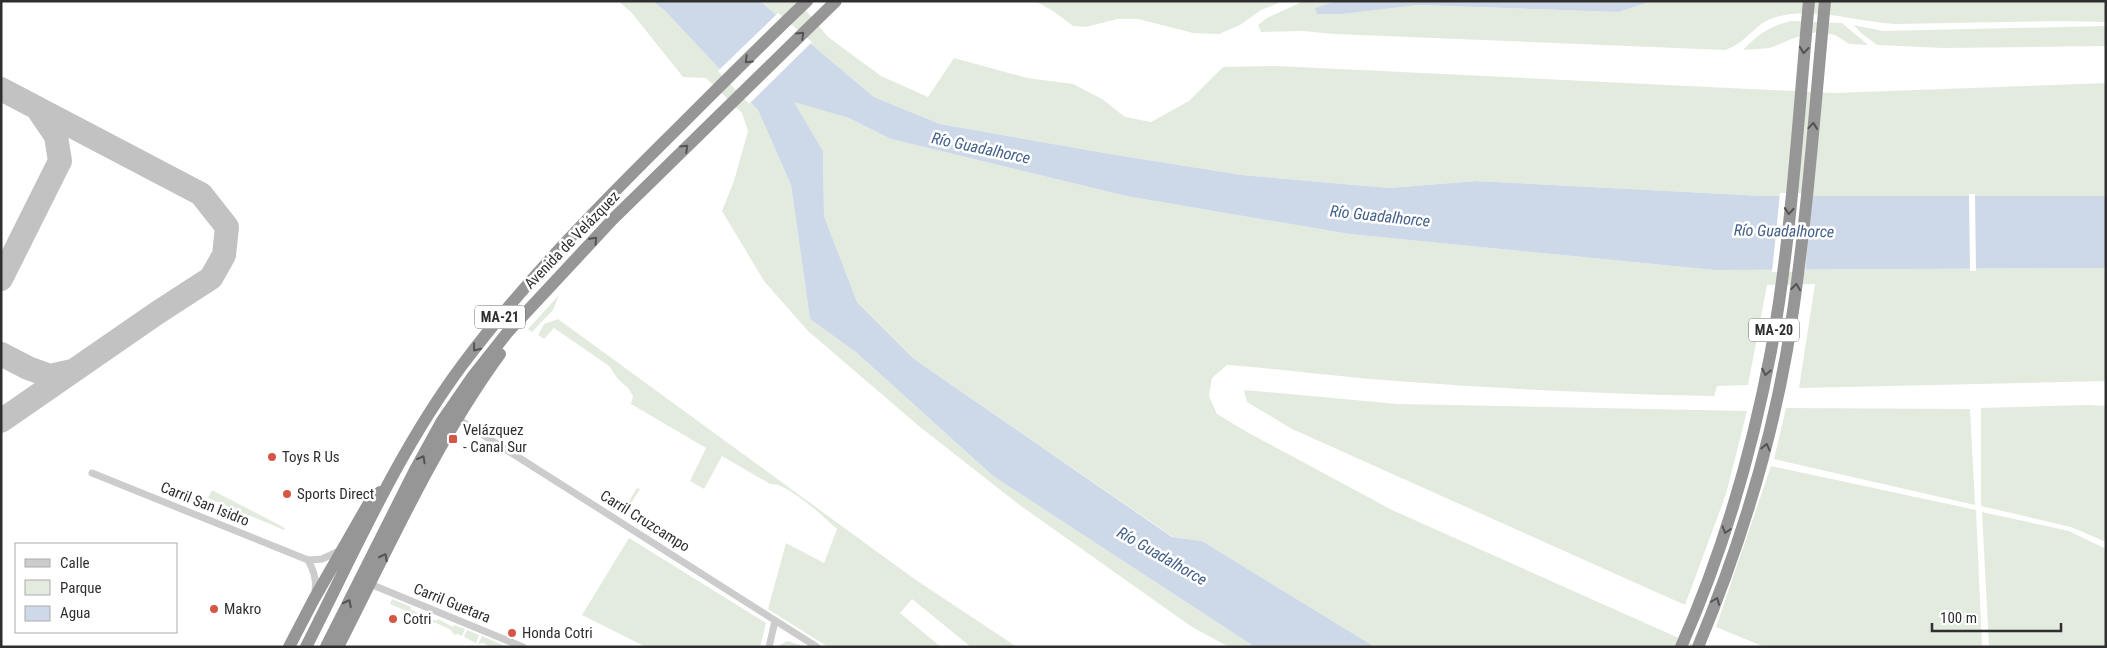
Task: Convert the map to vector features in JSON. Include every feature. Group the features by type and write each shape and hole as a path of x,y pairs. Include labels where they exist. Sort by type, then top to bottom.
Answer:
{"highway":[{"name":"Avenida de Velázquez","path":"326,647 442,421 473,376 507,333 560,275 650,183 836,1"},
{"name":"MA-20","path":"1681,647 1716,559 1735,500 1764,387 1784,259 1809,1"},
{"name":"MA-20","path":"1698,647 1731,564 1750,505 1779,389 1799,260 1824,1"},
{"name":"Avenida de Velázquez","path":"306,647 387,485 422,425 462,365 508,307 637,169 806,3"},
{"path":"338,647 458,419 480,381 553,292 560,275"},
{"path":"289,647 369,503 387,485"}],"street":[{"name":"Carril Cruzcampo","path":"458,419 817,647"},
{"name":"Carril San Isidro","path":"92,473 308,560"},
{"path":"314,599 316,584 313,569 308,560 322,559 334,555 345,546"},
{"name":"Carril Guetara","path":"370,584 524,647"},
{"path":"769,647 775,621"}],"green space":[{"path":"618,1 653,1 666,12 758,110 791,185 810,319 857,353 993,476 1255,647 1229,647 1192,627 1021,506 920,427 808,331 764,281 722,211 734,181 748,131 742,113 706,78 683,77 631,12"},
{"path":"760,1 798,1 828,37 881,76 928,97 954,58 1027,78 1073,84 1102,99 1125,117 1151,122 1189,101 1223,67 1277,66 1834,93 2106,83 2106,196 1763,196 1476,181 1389,188 1242,175 940,124 874,97"},
{"path":"1035,1 1284,1 1261,10 1240,25 1219,34 1193,33 1138,19 1117,19 1086,27 1073,26 1053,11"},
{"path":"1304,1 1336,1 1316,8 1317,14 1343,14 1418,5 1619,12 1652,1 2106,1 2106,22 1896,24 1834,15 1788,14 1768,20 1737,44 1725,50 1335,34 1303,31 1261,32 1258,25 1267,18"},
{"path":"1791,21 1842,23 1868,45 1849,44 1835,35 1817,32 1794,38 1770,48 1743,50 1765,31"},
{"path":"1854,25 1883,31 2106,26 2106,46 1943,48 1877,45"},
{"path":"793,101 849,118 891,139 1126,196 1349,234 1714,270 2106,268 2106,381 1799,388 1815,284 1767,285 1748,385 1717,386 1714,396 1476,386 1375,379 1227,365 1212,378 1209,396 1217,414 1247,432 1392,510 1699,647 1375,647 1202,541 1173,537 914,359 857,302 824,216 823,151"},
{"path":"559,295 553,310 532,332 528,329"},
{"path":"558,319 913,578 1017,647 971,647 912,599 900,613 941,647 828,647 768,609 786,543 824,563 837,529 815,509 786,488 770,484 722,456 704,489 690,481 706,448 631,404 633,396 609,366 554,328 544,339 538,335 544,324"},
{"path":"1244,390 1398,404 1747,411 1726,494 1685,605 1292,429 1247,402"},
{"path":"2106,406 2106,542 2071,527 1981,506 1981,408"},
{"path":"1786,408 1970,409 1975,505 1774,459"},
{"path":"1771,466 1976,510 1982,647 1765,647 1716,627"},
{"path":"637,488 640,489 624,515 622,513"},
{"path":"212,490 285,528 284,530 208,498"},
{"path":"1982,512 2069,531 2106,549 2106,647 1989,647"},
{"path":"629,538 766,623 760,647 646,647 582,615"},
{"path":"392,599 411,607 410,609 423,616 422,618 390,604"},
{"path":"427,617 437,621 438,619 453,627 454,625 465,629 462,636 454,635 451,630 425,620"},
{"path":"467,630 479,635 476,643 464,637"},
{"path":"482,636 507,647 490,647 483,643 478,644"},
{"path":"787,641 807,647 776,647"}],"water":[{"name":"Río Guadalhorce","path":"653,1 760,1 874,97 940,124 1242,175 1389,188 1476,181 1763,196 2106,196 2106,268 1714,270 1349,234 1126,196 891,139 849,118 794,102 823,151 824,216 857,302 914,359 1172,537 1202,541 1375,647 1255,647 993,476 857,353 810,319 791,185 758,110 666,12"},
{"path":"1336,1 1652,1 1619,12 1418,5 1343,14 1317,14 1315,8"}],"pier":[{"path":"778,13 812,42 749,104 718,71"},
{"path":"1780,193 1813,193 1805,272 1772,272"},
{"path":"1969,194 1975,194 1976,271 1970,271"}],"taxiway":[{"path":"1,89 201,194 227,227 224,255 211,278 1,421"},
{"path":"1,279 60,161 56,136 39,111"},
{"path":"1,354 28,368 50,376 72,371"}],"place":[{"name":"Velázquez - Canal Sur","path":"453,439"},
{"name":"Toys R Us","path":"272,457"},
{"name":"Sports Direct","path":"287,494"},
{"name":"Makro","path":"214,609"},
{"name":"Cotri","path":"393,619"},
{"name":"Honda Cotri","path":"512,633"}]}
